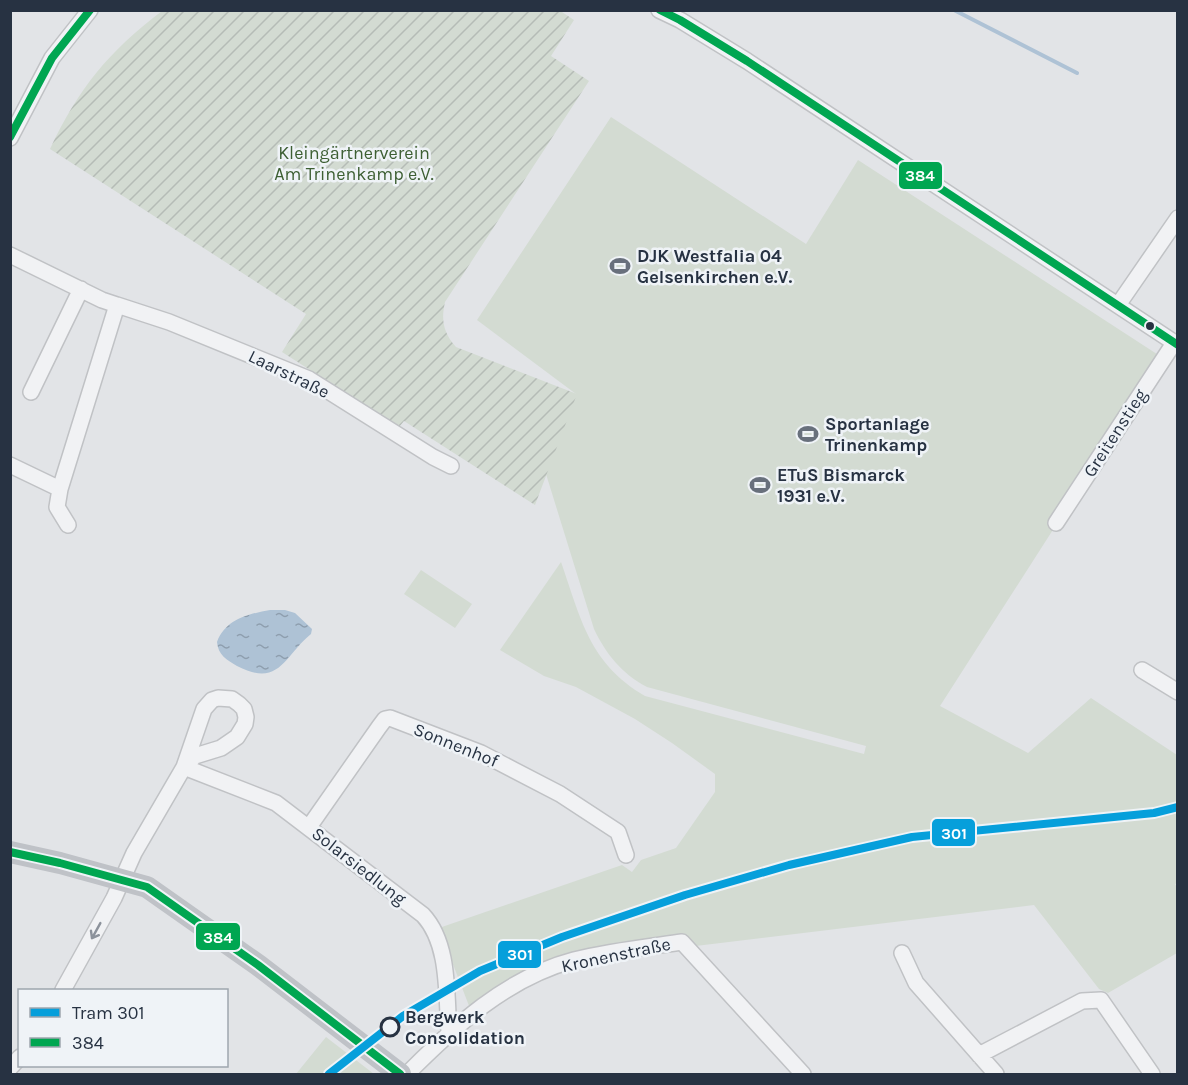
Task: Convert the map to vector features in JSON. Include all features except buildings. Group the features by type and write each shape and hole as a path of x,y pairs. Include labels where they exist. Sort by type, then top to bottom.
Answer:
{"street":[{"path":"10,138 52,58 90,10"},
{"path":"659,10 680,20 747,61 1176,344"},
{"path":"1118,304 1178,218"},
{"name":"Laarstraße","path":"10,255 117,305 169,322 309,379 451,466"},
{"path":"31,392 81,289"},
{"path":"68,525 57,507 60,489 117,305"},
{"name":"Greitenstieg","path":"1056,523 1176,344"},
{"path":"10,465 60,489"},
{"path":"1142,670 1178,692"},
{"path":"64,989 114,898 121,879 184,767 207,705 212,700 225,698 240,704 246,717 245,724 237,737 221,748 195,756 184,767"},
{"name":"Sonnenhof","path":"309,827 379,727 385,719 390,718 481,753 560,794 618,832 626,855"},
{"name":"Solarsiedlung","path":"184,767 276,803 423,915 432,924 438,937 442,955 449,1032"},
{"path":"10,852 147,886 258,965 400,1074"},
{"name":"Kronenstraße","path":"407,1074 449,1032 487,1001 528,978 573,960 682,942 803,1074"},
{"path":"902,953 916,983 996,1074"},
{"path":"979,1055 1082,1001 1101,1000 1152,1074"}],"green space":[{"name":"Kleingärtnerverein Am Trinenkamp e.V.","path":"559,10 574,20 551,56 589,81 445,302 443,315 448,336 456,347 577,394 535,505 404,421 399,427 282,352 306,314 50,149 72,108 97,72 126,41 162,11"},
{"name":"Sportanlage Trinenkamp","path":"611,117 806,244 858,160 1163,358 940,706 1028,753 1091,698 1177,755 1178,883 1175,884 1178,889 1177,953 1108,993 1099,989 1034,905 679,948 572,965 471,1011 439,928 622,865 632,872 641,860 676,848 715,792 715,774 672,743 635,719 576,687 544,676 500,650 561,562 582,621 599,654 626,683 645,696 864,754 866,746 647,687 630,676 616,662 594,629 546,474 576,394 477,320"},
{"path":"421,570 472,604 455,628 404,594"},
{"path":"326,1037 374,1074 296,1074"}],"water":[{"path":"270,610 295,613 312,629 311,634 287,660 272,671 251,672 224,657 217,642 226,628 246,616"}],"waterway":[{"path":"954,10 1077,73"}],"tram line":[{"name":"301","path":"329,1074 403,1016 480,971 562,937 685,895 789,865 912,837 1154,813 1178,807"}],"transit line":[{"name":"384","path":"10,137 52,58 90,10"},
{"name":"384","path":"660,10 747,61 1178,345"},
{"name":"384","path":"10,852 147,887 258,965 400,1074"}],"place":[{"name":"DJK Westfalia 04 Gelsenkirchen e.V.","path":"620,266"},
{"name":"Sportanlage Trinenkamp","path":"808,434"},
{"name":"ETuS Bismarck 1931 e.V.","path":"760,485"},
{"name":"Bergwerk Consolidation","path":"390,1027"}]}
